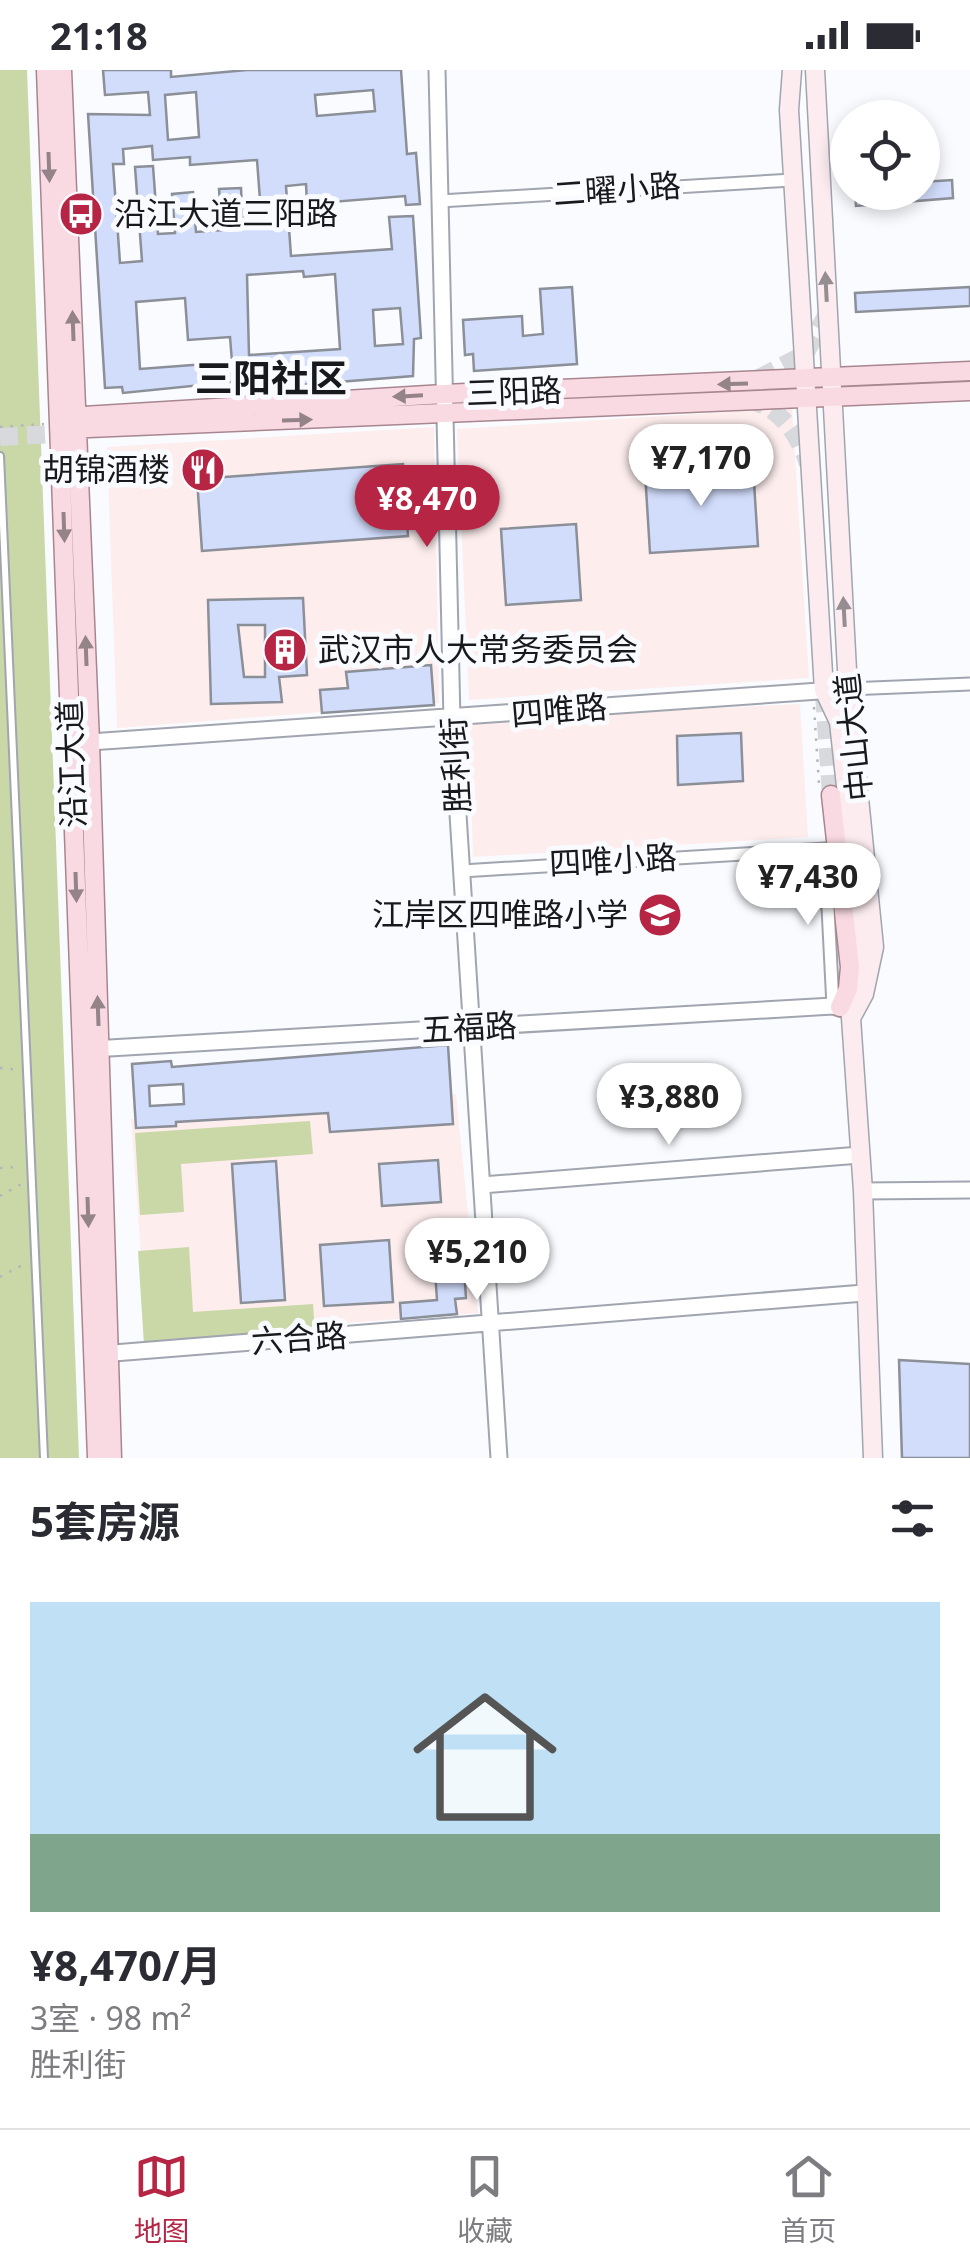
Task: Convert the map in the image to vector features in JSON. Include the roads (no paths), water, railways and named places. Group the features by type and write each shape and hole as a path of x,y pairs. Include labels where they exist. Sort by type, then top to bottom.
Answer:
{"main road":[{"name":"沿江大道","path":"46,70 91,1049 101,1354 97,1458"},
{"name":"沿江大道","path":"62,70 64,423 90,742 91,1049"},
{"name":"中山大道","path":"792,70 789,110 808,381 818,690 838,722 861,957 859,980 842,1010 863,1191 873,1458"},
{"name":"中山大道","path":"815,70 848,689 874,947 864,994 842,1010"},
{"name":"三阳路","path":"64,423 444,394 970,372"},
{"name":"三阳路","path":"64,423 446,414 970,391"},
{"path":"826,792 850,967 842,1010"},
{"name":"沿江大道","path":"101,1354 112,1458"}],"street":[{"name":"胜利街","path":"437,70 452,720 499,1458"},
{"name":"二曜小路","path":"440,202 793,180"},
{"path":"848,689 970,684"},
{"name":"四唯路","path":"90,742 452,720 848,689"},
{"name":"中山大道","path":"824,849 842,1010"},
{"name":"四唯小路","path":"462,870 824,849"},
{"name":"五福路","path":"91,1049 842,1010"},
{"path":"482,1185 860,1155"},
{"path":"863,1191 970,1190"},
{"name":"六合路","path":"101,1354 864,1293"}],"lane":[{"path":"0,456 44,1458"}],"tunnel":[{"path":"759,378 805,354 827,314"},
{"path":"391,407 540,398"},
{"path":"747,400 769,408 786,423 808,464"},
{"path":"0,437 71,433"},
{"path":"824,694 831,795"}],"place":[{"name":"沿江大道三阳路","path":"81,214"},
{"name":"胡锦酒楼","path":"203,470"},
{"name":"武汉市人大常务委员会","path":"285,650"},
{"name":"江岸区四唯路小学","path":"660,915"}],"district":[{"name":"三阳社区","path":"271,379"}]}
